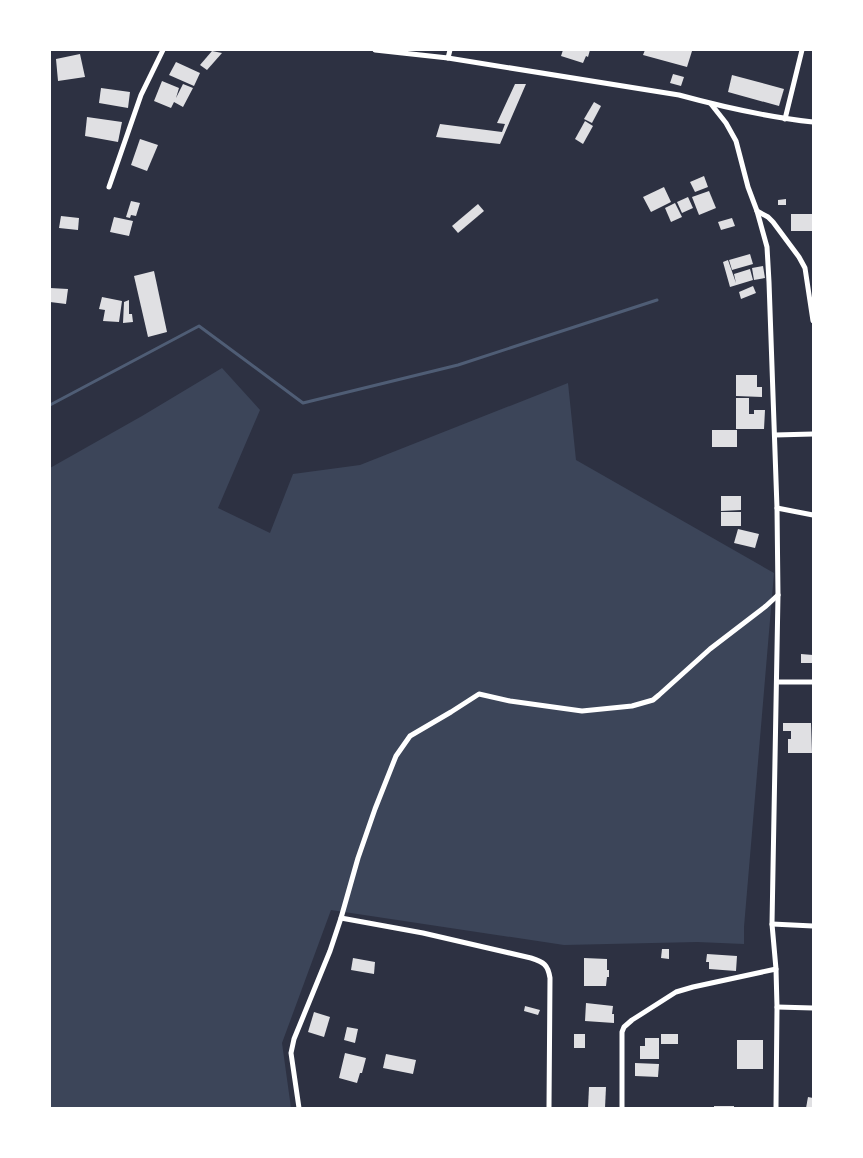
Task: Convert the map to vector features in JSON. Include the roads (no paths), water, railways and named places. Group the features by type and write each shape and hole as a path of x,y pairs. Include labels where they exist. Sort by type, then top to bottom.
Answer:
{"street":[{"path":"109,187 138,104 163,50"},
{"path":"375,50 448,58 679,95 751,113 813,122"},
{"path":"448,58 450,50"},
{"path":"785,119 802,50"},
{"path":"712,104 736,141 748,188 757,210 767,248 775,435 778,595 772,924 777,1007 776,1108"},
{"path":"757,210 773,222 805,268 813,321"},
{"path":"775,435 813,434"},
{"path":"777,508 813,515"},
{"path":"300,1108 292,1062 294,1039 330,950 375,809 396,756 410,736 479,694 510,701 582,711 632,706 653,700 710,649 778,595"},
{"path":"777,682 813,682"},
{"path":"341,918 424,933 532,958 547,966 550,978 548,1108"},
{"path":"772,924 813,926"},
{"path":"622,1108 622,1032 624,1027 676,992 776,969"},
{"path":"777,1007 813,1008"}],"waterway":[{"path":"50,405 199,326 303,403 458,365 657,300"}]}
